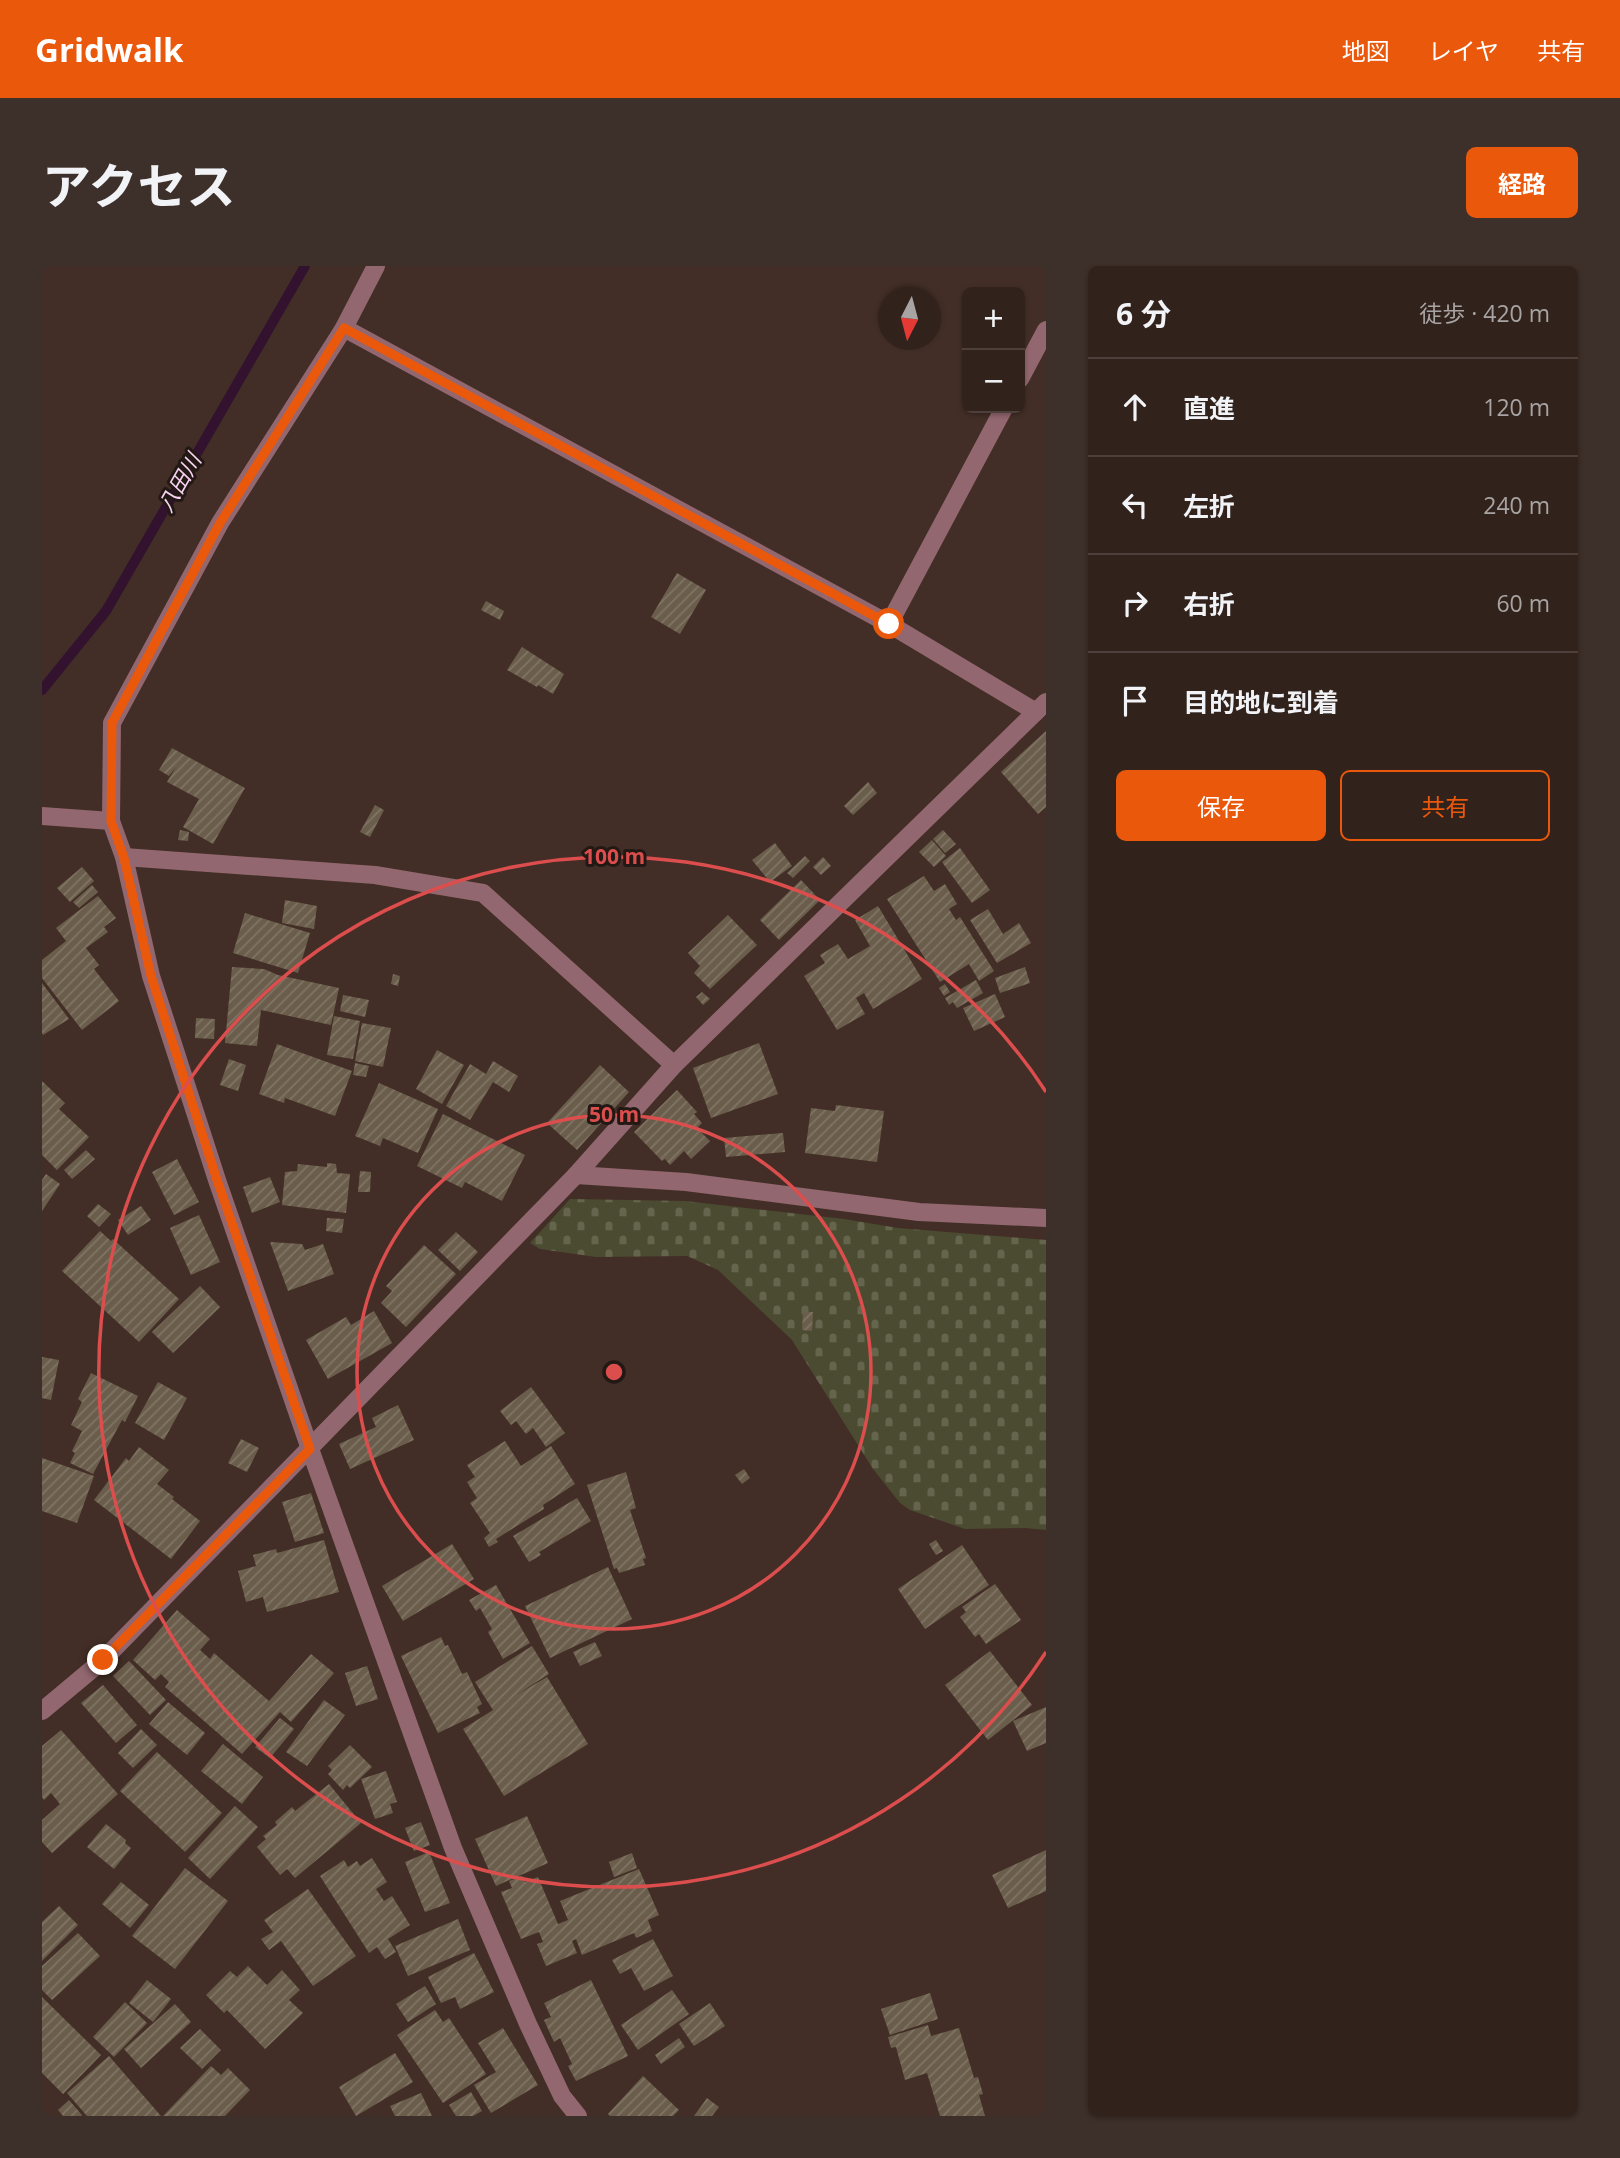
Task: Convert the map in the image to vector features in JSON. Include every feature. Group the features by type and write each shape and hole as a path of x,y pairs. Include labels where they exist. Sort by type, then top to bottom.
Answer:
{"street":[{"path":"376,266 344,328 220,523 112,723 111,821 124,858 151,976 217,1180 453,1848 528,2024 562,2096 578,2116"},
{"path":"42,1711 103,1660 310,1449 576,1175 674,1065 1041,707 344,328"},
{"path":"1025,370 1046,330"},
{"path":"889,624 1001,413"},
{"path":"42,816 111,821"},
{"path":"124,858 375,875 482,893 674,1065"},
{"path":"576,1175 686,1182 919,1212 1046,1217"}],"green space":[{"path":"570,1199 685,1201 844,1219 898,1228 1046,1240 1046,1530 965,1529 910,1510 900,1503 873,1469 792,1340 718,1270 687,1256 596,1257 540,1249 530,1243"}],"building":[{"path":"677,573 706,590 680,634 651,617"},
{"path":"486,601 504,611 500,620 481,610"},
{"path":"522,647 564,674 553,694 507,670"},
{"path":"1046,731 1046,807 1038,814 1001,772"},
{"path":"172,748 245,788 213,844 183,827 199,799 167,782 176,767 169,776 159,770"},
{"path":"868,782 877,793 853,815 844,806"},
{"path":"375,805 384,810 370,837 360,832"},
{"path":"180,830 189,832 188,841 178,840"},
{"path":"943,830 956,844 945,853 933,839"},
{"path":"932,840 946,856 934,867 919,852"},
{"path":"775,843 792,866 770,882 752,860"},
{"path":"960,848 990,890 972,903 942,862"},
{"path":"805,856 810,861 793,878 787,873"},
{"path":"823,857 831,866 821,875 813,867"},
{"path":"82,867 94,881 70,902 57,888"},
{"path":"924,876 934,891 945,884 957,904 949,909 956,920 960,917 994,971 979,981 969,964 940,982 887,899"},
{"path":"801,880 820,900 779,940 760,920"},
{"path":"92,885 98,892 79,908 73,902"},
{"path":"98,896 116,918 104,927 108,932 86,948 99,965 94,969 119,1001 82,1030 42,978 42,960 66,941 56,928"},
{"path":"285,900 317,906 314,929 282,923"},
{"path":"878,906 922,979 873,1009 864,993 856,998 865,1014 837,1030 804,976 825,963 820,955 838,944 848,959 870,946 855,920"},
{"path":"988,909 1003,934 1019,923 1031,943 997,963 970,920"},
{"path":"245,913 310,933 298,973 233,953"},
{"path":"728,915 757,945 710,989 694,973 700,966 688,953"},
{"path":"232,967 264,969 278,975 339,988 331,1025 261,1010 257,1046 225,1043"},
{"path":"1025,967 1030,983 1000,993 995,978"},
{"path":"393,974 400,976 398,986 391,984"},
{"path":"976,980 983,993 957,1008 953,1002 949,1005 945,998"},
{"path":"42,983 69,1019 43,1035 42,1033"},
{"path":"945,984 950,992 944,996 939,988"},
{"path":"702,992 710,999 703,1005 696,997"},
{"path":"995,994 1005,1017 974,1031 963,1008"},
{"path":"343,995 369,1000 365,1017 340,1011"},
{"path":"334,1016 360,1021 353,1059 327,1055"},
{"path":"196,1018 215,1019 214,1039 195,1038"},
{"path":"362,1023 391,1028 383,1067 355,1061"},
{"path":"759,1043 778,1094 711,1118 693,1068"},
{"path":"277,1044 352,1071 335,1116 285,1098 284,1103 259,1094"},
{"path":"437,1050 464,1065 442,1104 416,1089"},
{"path":"229,1059 246,1065 238,1091 220,1085"},
{"path":"493,1061 518,1076 509,1092 493,1082 470,1120 446,1106 470,1064 486,1074"},
{"path":"355,1063 369,1066 366,1077 353,1075"},
{"path":"600,1065 629,1092 577,1150 547,1123"},
{"path":"42,1081 65,1103 59,1109 89,1137 57,1170 42,1155"},
{"path":"379,1083 438,1109 418,1153 383,1138 380,1146 355,1136"},
{"path":"677,1090 697,1112 694,1114 702,1123 697,1128 710,1141 691,1159 684,1151 670,1165 665,1159 662,1161 634,1132"},
{"path":"836,1105 884,1111 877,1162 805,1153 811,1108 835,1111"},
{"path":"443,1114 525,1155 502,1201 465,1182 462,1188 417,1166"},
{"path":"783,1133 785,1152 726,1157 724,1138"},
{"path":"86,1150 95,1159 72,1179 64,1170"},
{"path":"177,1159 199,1202 174,1215 152,1172"},
{"path":"327,1163 336,1164 337,1173 350,1174 346,1213 282,1205 285,1172 297,1171 298,1164 327,1167"},
{"path":"360,1171 371,1172 370,1192 358,1192"},
{"path":"46,1174 60,1184 42,1211 42,1180"},
{"path":"270,1177 280,1202 252,1213 243,1187"},
{"path":"98,1204 111,1214 99,1227 87,1216"},
{"path":"141,1206 151,1220 128,1235 118,1220"},
{"path":"199,1215 220,1262 191,1275 170,1228"},
{"path":"327,1218 344,1219 342,1233 326,1231"},
{"path":"100,1231 111,1241 113,1239 179,1299 139,1342 62,1271"},
{"path":"456,1232 478,1252 460,1271 438,1250"},
{"path":"270,1242 302,1244 305,1250 323,1244 334,1274 288,1291"},
{"path":"424,1245 456,1274 406,1327 381,1303 392,1291 386,1286"},
{"path":"200,1286 220,1307 173,1353 152,1332"},
{"path":"374,1311 392,1343 328,1379 306,1340 346,1317 351,1325"},
{"path":"803,1312 813,1312 812,1331 802,1330"},
{"path":"42,1357 59,1360 51,1400 42,1398"},
{"path":"91,1373 138,1396 93,1474 70,1463 75,1453 72,1451 82,1431 71,1425 82,1402 78,1399"},
{"path":"158,1382 187,1398 164,1440 135,1423"},
{"path":"531,1387 565,1433 546,1447 533,1428 526,1434 516,1421 511,1425 500,1411"},
{"path":"398,1405 414,1440 350,1469 339,1444 376,1427 372,1418"},
{"path":"241,1439 259,1448 247,1472 228,1463"},
{"path":"505,1441 521,1466 551,1446 575,1484 543,1505 544,1509 496,1539 498,1542 489,1547 484,1538 490,1533 470,1503 477,1498 467,1482 475,1477 467,1465"},
{"path":"139,1447 169,1470 157,1484 200,1521 171,1559 94,1500 126,1458 129,1461"},
{"path":"42,1458 94,1476 77,1523 42,1511"},
{"path":"744,1469 750,1478 742,1484 735,1475"},
{"path":"626,1472 636,1508 630,1510 646,1558 643,1559 645,1565 619,1573 617,1568 614,1569 587,1485"},
{"path":"311,1493 324,1533 295,1542 282,1502"},
{"path":"577,1498 591,1521 539,1552 541,1555 529,1562 513,1536"},
{"path":"324,1540 339,1592 267,1612 263,1597 246,1602 238,1571 256,1566 253,1555 276,1549 277,1553"},
{"path":"936,1540 943,1551 936,1555 929,1544"},
{"path":"452,1544 474,1579 403,1621 382,1586"},
{"path":"962,1545 989,1585 925,1629 898,1589"},
{"path":"608,1567 632,1619 550,1658 525,1606"},
{"path":"995,1584 1021,1620 986,1644 979,1634 975,1637 960,1617 966,1612 962,1607"},
{"path":"496,1585 530,1643 503,1659 488,1632 492,1629 480,1608 476,1611 469,1600"},
{"path":"177,1610 210,1639 200,1650 210,1659 214,1653 269,1701 311,1654 334,1673 291,1722 280,1712 242,1754 165,1687 169,1682 161,1674 155,1680 133,1660"},
{"path":"441,1637 445,1646 448,1645 462,1674 467,1672 482,1704 477,1707 480,1713 438,1733 401,1656"},
{"path":"595,1642 602,1656 580,1666 573,1652"},
{"path":"532,1646 549,1674 516,1695 547,1677 588,1744 504,1796 463,1729 493,1710 475,1682"},
{"path":"990,1651 1032,1705 988,1740 945,1685"},
{"path":"129,1661 166,1700 150,1715 113,1676"},
{"path":"367,1666 378,1699 356,1706 345,1673"},
{"path":"103,1685 137,1725 116,1743 81,1703"},
{"path":"324,1700 345,1715 307,1766 286,1752"},
{"path":"168,1702 205,1733 187,1755 149,1724"},
{"path":"1046,1707 1046,1743 1027,1751 1013,1721"},
{"path":"280,1718 294,1729 270,1758 255,1747"},
{"path":"141,1729 157,1745 133,1768 118,1753"},
{"path":"61,1730 118,1794 52,1853 42,1842 42,1820 60,1804 51,1793 44,1800 42,1797 42,1746"},
{"path":"223,1744 263,1777 242,1804 201,1771"},
{"path":"350,1745 372,1767 350,1788 347,1785 343,1790 328,1774 332,1770 328,1766"},
{"path":"157,1752 222,1813 185,1852 120,1791"},
{"path":"386,1771 397,1802 390,1804 393,1813 375,1819 361,1779"},
{"path":"329,1784 361,1823 295,1878 287,1869 280,1875 257,1847 266,1839 263,1836 277,1825 275,1822 292,1807 295,1811"},
{"path":"235,1806 258,1827 210,1879 188,1858"},
{"path":"527,1816 548,1863 496,1886 475,1839"},
{"path":"421,1822 430,1845 414,1851 405,1828"},
{"path":"106,1824 126,1840 125,1843 131,1848 114,1869 87,1847"},
{"path":"1046,1850 1046,1891 1008,1908 992,1875"},
{"path":"429,1852 450,1903 425,1912 405,1862"},
{"path":"632,1853 637,1868 614,1877 609,1862"},
{"path":"372,1858 387,1882 376,1889 384,1901 392,1896 410,1925 388,1939 396,1952 385,1959 377,1947 369,1953 320,1876 344,1860 348,1867 357,1861 360,1866"},
{"path":"185,1868 228,1901 175,1969 132,1936"},
{"path":"639,1869 659,1915 648,1920 652,1931 636,1938 634,1933 582,1955 576,1939 572,1941 577,1953 546,1966 537,1944 543,1942 539,1932 521,1939 501,1892 512,1888 509,1881 522,1876 525,1882 538,1877 558,1924 568,1920 560,1901"},
{"path":"121,1882 149,1905 130,1928 102,1904"},
{"path":"308,1889 356,1956 313,1986 281,1941 269,1950 261,1939 273,1932 264,1920"},
{"path":"59,1906 78,1925 42,1961 42,1922"},
{"path":"458,1919 470,1950 408,1976 395,1946"},
{"path":"78,1933 100,1956 52,2000 42,1990 42,1966"},
{"path":"653,1939 673,1976 644,1991 631,1968 620,1974 612,1960"},
{"path":"474,1953 494,1992 460,2009 455,1997 441,2003 428,1977"},
{"path":"248,1966 267,1985 282,1970 300,1990 289,2000 303,2013 265,2049 227,2010 224,2013 206,1995 230,1971 237,1977"},
{"path":"147,1980 171,1999 153,2022 129,2003"},
{"path":"591,1980 628,2056 576,2081 568,2066 572,2064 560,2038 554,2042 544,2020 551,2017 544,2003"},
{"path":"425,1986 436,2004 408,2022 396,2004"},
{"path":"672,1990 689,2014 638,2050 621,2025"},
{"path":"930,1993 938,2019 890,2035 881,2009"},
{"path":"42,1997 101,2055 63,2094 42,2073"},
{"path":"125,2002 147,2023 114,2057 93,2037"},
{"path":"710,2003 725,2026 694,2046 679,2024"},
{"path":"175,2004 191,2022 141,2068 124,2049"},
{"path":"435,2010 443,2022 449,2018 486,2074 443,2103 397,2035"},
{"path":"928,2025 931,2036 959,2028 974,2078 978,2077 983,2094 979,2095 985,2116 940,2116 927,2073 905,2080 896,2047 891,2048 888,2037"},
{"path":"503,2028 538,2085 491,2113 474,2085 496,2072 478,2043"},
{"path":"200,2029 221,2050 202,2069 180,2048"},
{"path":"679,2038 685,2047 661,2064 655,2055"},
{"path":"395,2053 413,2082 356,2116 339,2087"},
{"path":"109,2056 161,2116 87,2116 67,2093"},
{"path":"211,2066 221,2075 228,2068 250,2090 225,2116 163,2116"},
{"path":"643,2076 679,2110 673,2116 610,2116 608,2114"},
{"path":"471,2092 482,2111 473,2116 456,2116 449,2105"},
{"path":"421,2093 432,2116 395,2116 390,2106"},
{"path":"707,2098 719,2107 712,2116 694,2116"},
{"path":"69,2100 81,2116 63,2116 58,2110"}],"waterway":[{"name":"八田川","path":"42,690 106,611 305,266"}],"route":[{"path":"103,1660 310,1449 217,1180 151,976 124,858 111,821 112,723 220,523 344,328 889,624"}]}
